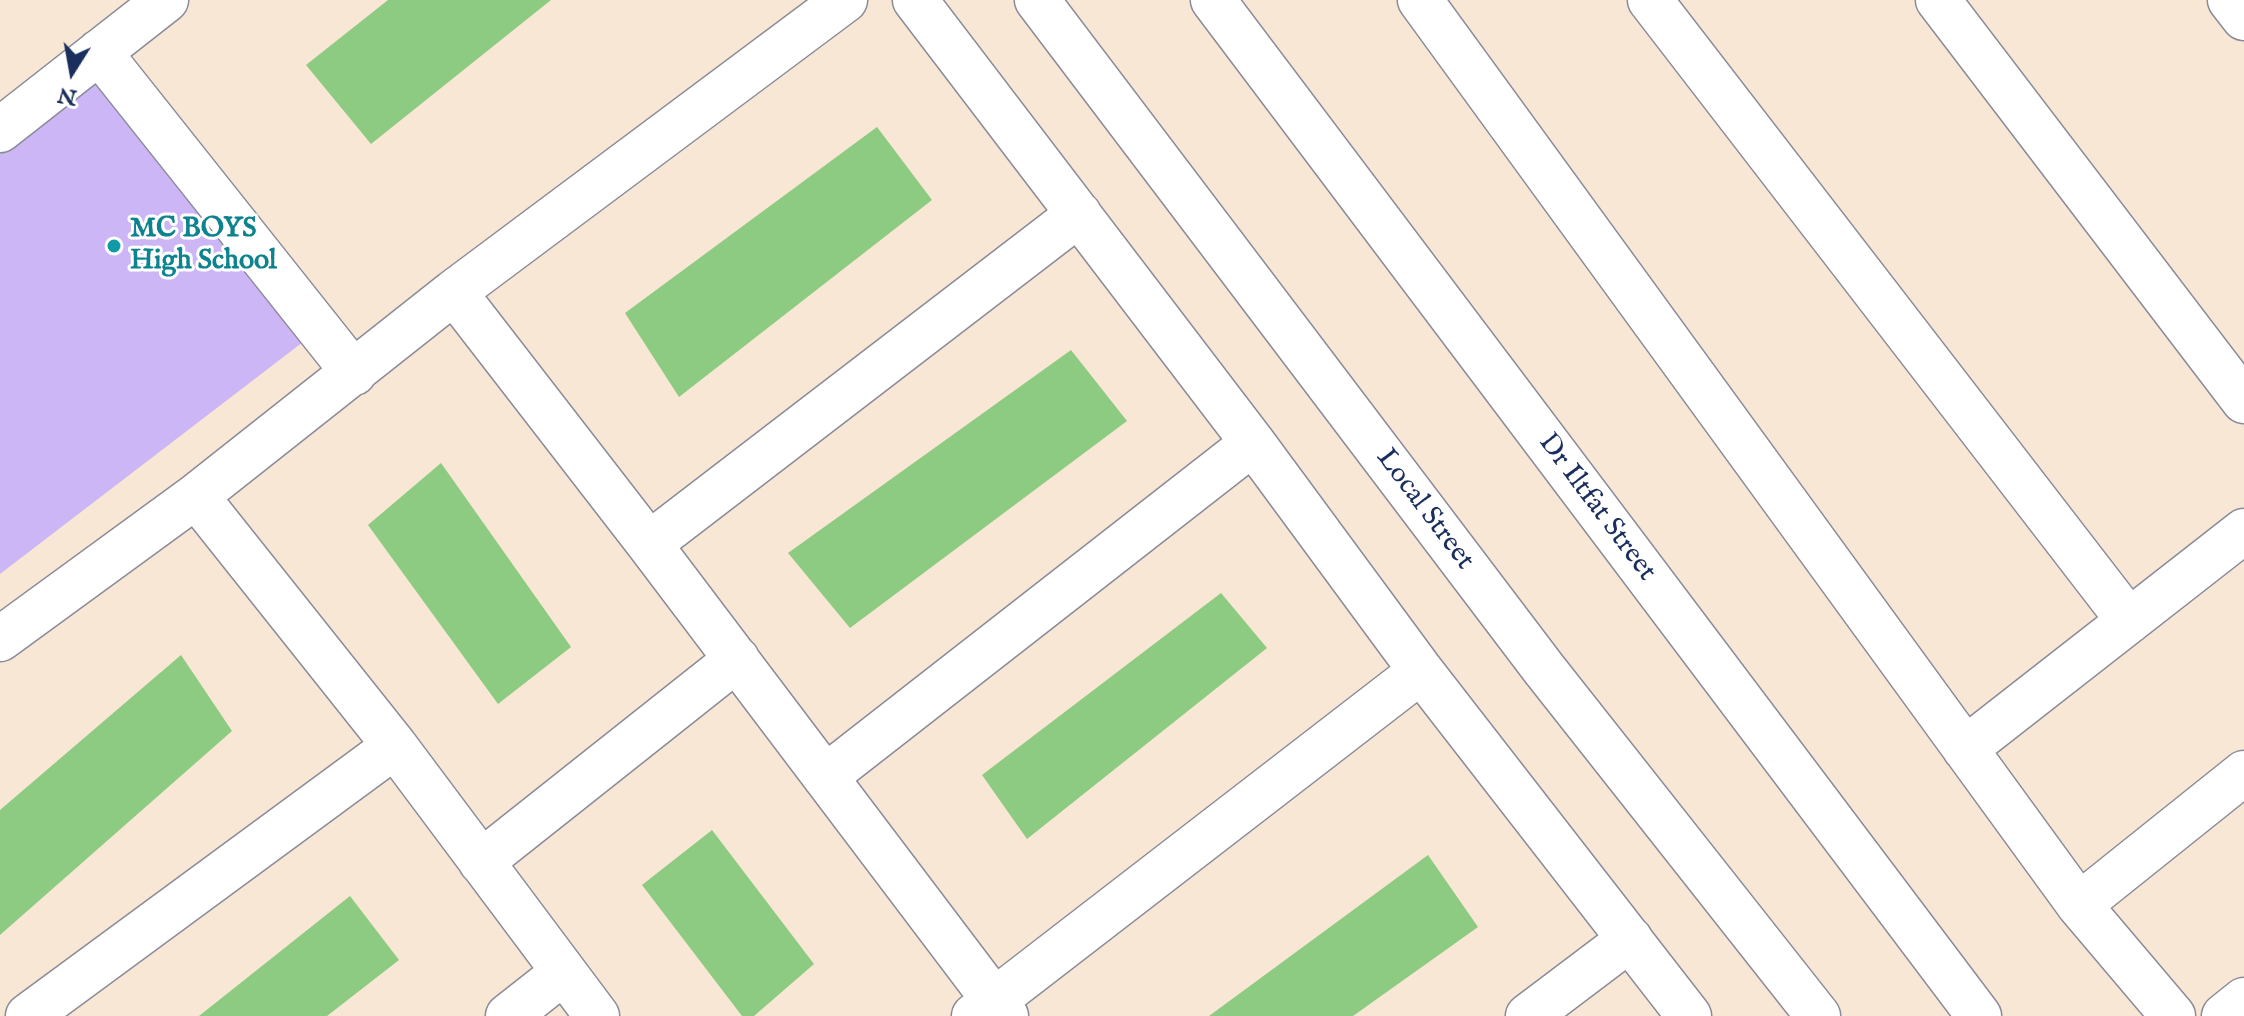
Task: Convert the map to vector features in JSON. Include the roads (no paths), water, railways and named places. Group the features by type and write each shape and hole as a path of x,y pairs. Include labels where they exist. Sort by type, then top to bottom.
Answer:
{"street":[{"path":"0,130 166,0"},
{"path":"0,639 196,496 454,292 845,0"},
{"path":"915,0 1253,443 1421,671 1689,1016"},
{"name":"Local Street","path":"1037,0 1544,669 1818,1016"},
{"name":"Dr Iltfat Street","path":"1213,0 1979,1016"},
{"path":"1420,0 2079,905 2173,1016"},
{"path":"1650,0 2129,621"},
{"path":"1938,0 2244,401"},
{"path":"2230,0 2244,18"},
{"path":"99,52 354,373"},
{"path":"649,544 1079,214"},
{"path":"454,292 737,659 991,1011 1421,671"},
{"path":"825,777 1253,443"},
{"path":"196,496 395,746 597,1016"},
{"path":"1965,749 2244,531"},
{"path":"481,862 737,659"},
{"path":"28,1016 395,746"},
{"path":"2079,905 2244,773"},
{"path":"1528,1016 1630,939"},
{"path":"508,1016 564,972"},
{"path":"2224,1016 2244,1000"}],"place":[{"name":"MC BOYS High School","path":"114,246"}]}
